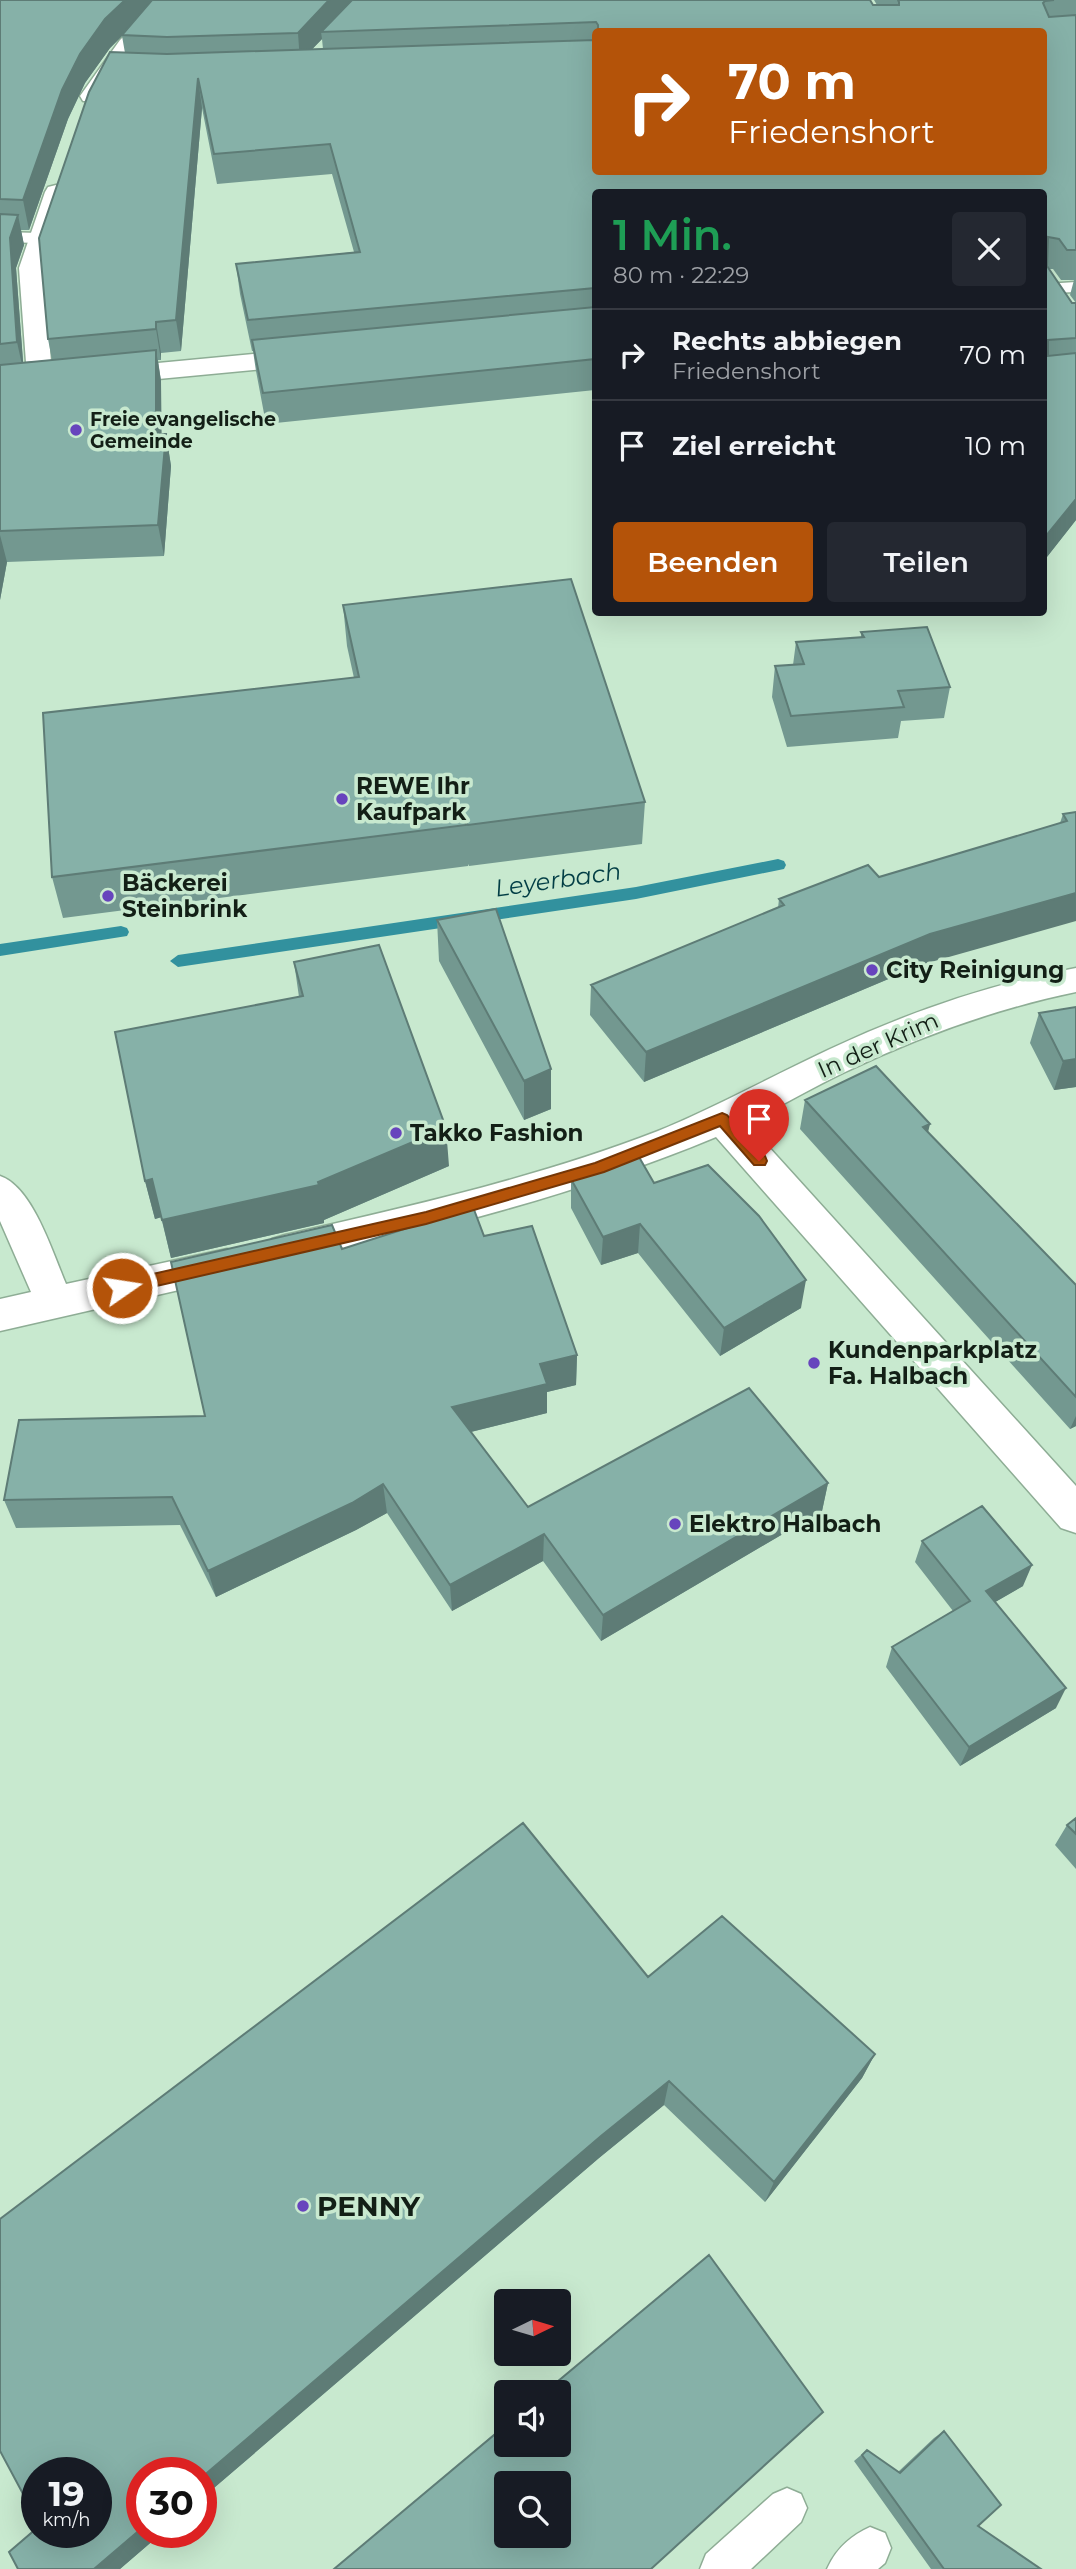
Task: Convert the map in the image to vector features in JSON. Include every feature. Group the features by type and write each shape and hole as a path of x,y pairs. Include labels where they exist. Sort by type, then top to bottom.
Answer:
{"street":[{"path":"81,120 91,96 106,72 139,30 173,0"},
{"path":"106,72 132,73"},
{"path":"40,382 31,268 65,168"},
{"path":"0,386 327,355"},
{"name":"In der Krim","path":"0,1315 426,1218 599,1168 722,1119 846,1056 965,1007 1035,987 1076,980"},
{"path":"722,1119 1076,1515"},
{"path":"0,1191 19,1219 55,1303"}],"lane":[{"path":"0,237 40,239"},
{"path":"1049,287 1076,286"},
{"path":"722,2569 787,2508"}],"building":[{"path":"0,0 125,0 105,19 80,54 62,90 23,200 0,199"},
{"path":"152,0 329,0 298,33 167,37 122,35"},
{"path":"352,0 870,0 873,5 899,5 898,0 1054,0 1043,3 1049,17 1076,15 1076,250 1067,250 1059,239 1048,237 1047,266 1047,189 592,189 592,288 248,320 236,264 360,252 330,144 214,154 198,78 176,320 156,322 156,329 48,339 39,238 89,92 110,52 167,54 592,40 592,175 1047,175 1047,28 598,28 596,22 321,32"},
{"path":"0,214 18,215 10,238 17,342 0,344"},
{"path":"1047,266 1072,303 1076,303 1076,338 1048,340 1048,356 1076,353 1076,499 1047,535"},
{"path":"592,307 592,359 263,393 252,340"},
{"path":"156,350 156,434 166,434 158,525 0,531 0,365"},
{"name":"REWE Ihr Kaufpark","path":"571,579 645,802 468,825 465,821 466,825 52,877 43,713 359,677 343,605"},
{"path":"927,627 950,687 898,691 904,707 791,716 775,666 804,664 796,642 864,637 861,632"},
{"path":"1076,812 1076,893 930,934 646,1052 591,985 784,905 779,899 868,865 879,877 1067,821 1063,814"},
{"path":"496,909 551,1069 524,1081 437,920"},
{"path":"379,945 446,1128 318,1182 319,1185 162,1220 152,1179 145,1181 115,1032 303,996 294,962"},
{"path":"1076,1007 1076,1059 1063,1061 1039,1013"},
{"path":"876,1066 930,1124 923,1127 1076,1285 1076,1397 805,1100"},
{"path":"639,1157 654,1183 708,1165 759,1216 806,1280 724,1328 640,1224 603,1237 571,1179"},
{"path":"473,1207 484,1236 532,1226 577,1355 540,1364 547,1384 452,1407 528,1507 749,1388 828,1483 603,1615 544,1534 450,1585 383,1484 352,1503 208,1571 172,1497 4,1500 19,1420 205,1416 171,1262 332,1225 342,1249"},
{"path":"982,1506 1032,1565 986,1591 1066,1688 969,1747 892,1647 970,1601 922,1541"},
{"path":"1076,1818 1076,1834 1067,1825"},
{"name":"PENNY","path":"523,1823 648,1977 722,1916 875,2054 774,2182 669,2081 217,2464 217,2457 126,2457 126,2542 94,2569 18,2569 9,2552 21,2542 21,2548 112,2548 112,2457 21,2457 21,2490 0,2451 0,2219"},
{"path":"709,2255 823,2412 651,2569 334,2569 494,2435 494,2457 571,2457 571,2380 559,2380"},
{"path":"944,2431 1001,2505 978,2526 1041,2569 944,2569 862,2455 867,2450 900,2473"}],"waterway":[{"name":"Leyerbach","path":"178,961 636,893 778,865"},
{"name":"Leyerbach","path":"0,950 121,932"}],"place":[{"name":"Freie evangelische Gemeinde","path":"76,430"},
{"name":"REWE Ihr Kaufpark","path":"342,799"},
{"name":"Bäckerei Steinbrink","path":"108,896"},
{"name":"City Reinigung","path":"872,970"},
{"name":"Takko Fashion","path":"396,1133"},
{"name":"Kundenparkplatz Fa. Halbach","path":"814,1363"},
{"name":"Elektro Halbach","path":"675,1524"},
{"name":"PENNY","path":"303,2206"}],"route":[{"path":"122,1288 426,1218 599,1168 722,1119 759,1161"}]}
